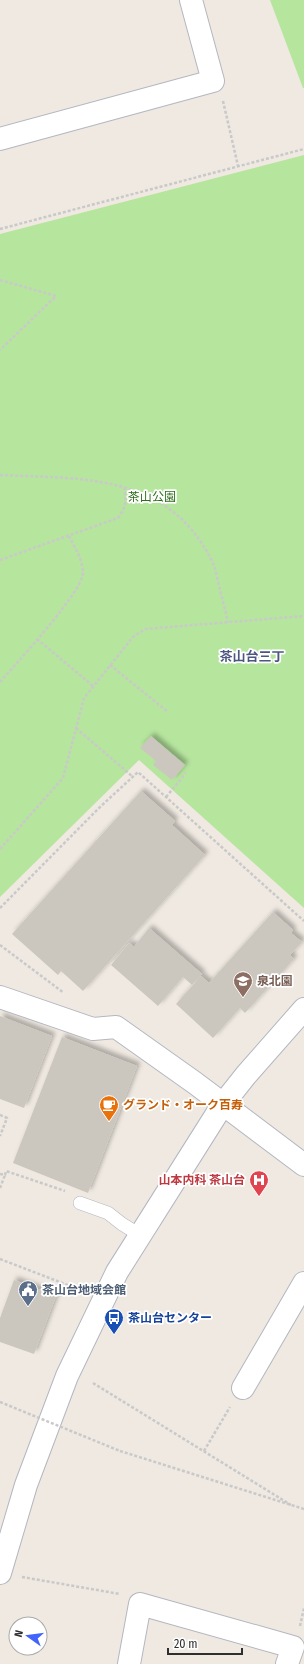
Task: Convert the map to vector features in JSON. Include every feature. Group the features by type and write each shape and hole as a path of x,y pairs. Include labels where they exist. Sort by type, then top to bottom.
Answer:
{"street":[{"path":"0,139 213,81 191,0"},
{"path":"0,997 93,1029 116,1027 223,1104 304,1165"},
{"path":"9,1575 26,1485 67,1376 117,1272 223,1104 246,1075 304,1009"},
{"path":"237,1397 304,1283"},
{"path":"129,1664 140,1604 293,1647 287,1664"}],"lane":[{"path":"80,1203 108,1213 140,1235"}],"path":[{"path":"213,81 220,88 238,166"},
{"path":"0,229 304,149"},
{"path":"0,280 56,296 0,350"},
{"path":"0,475 103,481 144,493 168,507 201,541 213,562 228,622"},
{"path":"0,560 118,518 124,509 126,500 124,486"},
{"path":"0,682 37,639 79,586 83,575 82,564 69,536"},
{"path":"0,849 63,778 84,698 133,637 145,629 304,616"},
{"path":"37,639 93,686"},
{"path":"110,665 168,712"},
{"path":"76,728 133,777"},
{"path":"0,908 100,807 138,772 303,919"},
{"path":"166,797 186,773"},
{"path":"0,945 68,996"},
{"path":"0,1115 7,1118 0,1136"},
{"path":"0,1188 6,1171 66,1191"},
{"path":"0,1174 5,1175"},
{"path":"0,1259 78,1289"},
{"path":"93,1382 291,1505"},
{"path":"204,1451 237,1397"},
{"path":"0,1402 120,1451 304,1509"},
{"path":"9,1575 130,1596 140,1604"}],"green space":[{"path":"270,0 304,0 304,88 303,88"},
{"name":"茶山公園","path":"304,155 304,908 139,760 0,897 0,234"}],"building":[{"path":"151,736 185,765 172,780 153,765 156,761 140,748"},
{"path":"141,791 175,821 172,825 205,855 83,991 61,971 58,975 12,934"},
{"path":"273,912 293,930 291,933 302,942 290,955 294,959 245,1013 240,1008 213,1038 176,1004 201,976 209,983"},
{"path":"149,928 202,974 192,985 183,977 158,1006 111,965 129,943 134,947"},
{"path":"0,1016 52,1036 24,1108 0,1099"},
{"path":"62,1037 137,1066 88,1193 13,1163"},
{"name":"茶山台地域会館","path":"14,1280 56,1296 34,1354 0,1342 0,1318"}],"place":[{"name":"泉北園","path":"243,998"},
{"name":"グランド・オーク百寿","path":"109,1122"},
{"name":"山本内科 茶山台","path":"259,1197"},
{"name":"茶山台地域会館","path":"28,1307"},
{"name":"茶山台センター","path":"114,1335"}],"district":[{"name":"茶山台三丁","path":"252,656"}]}
